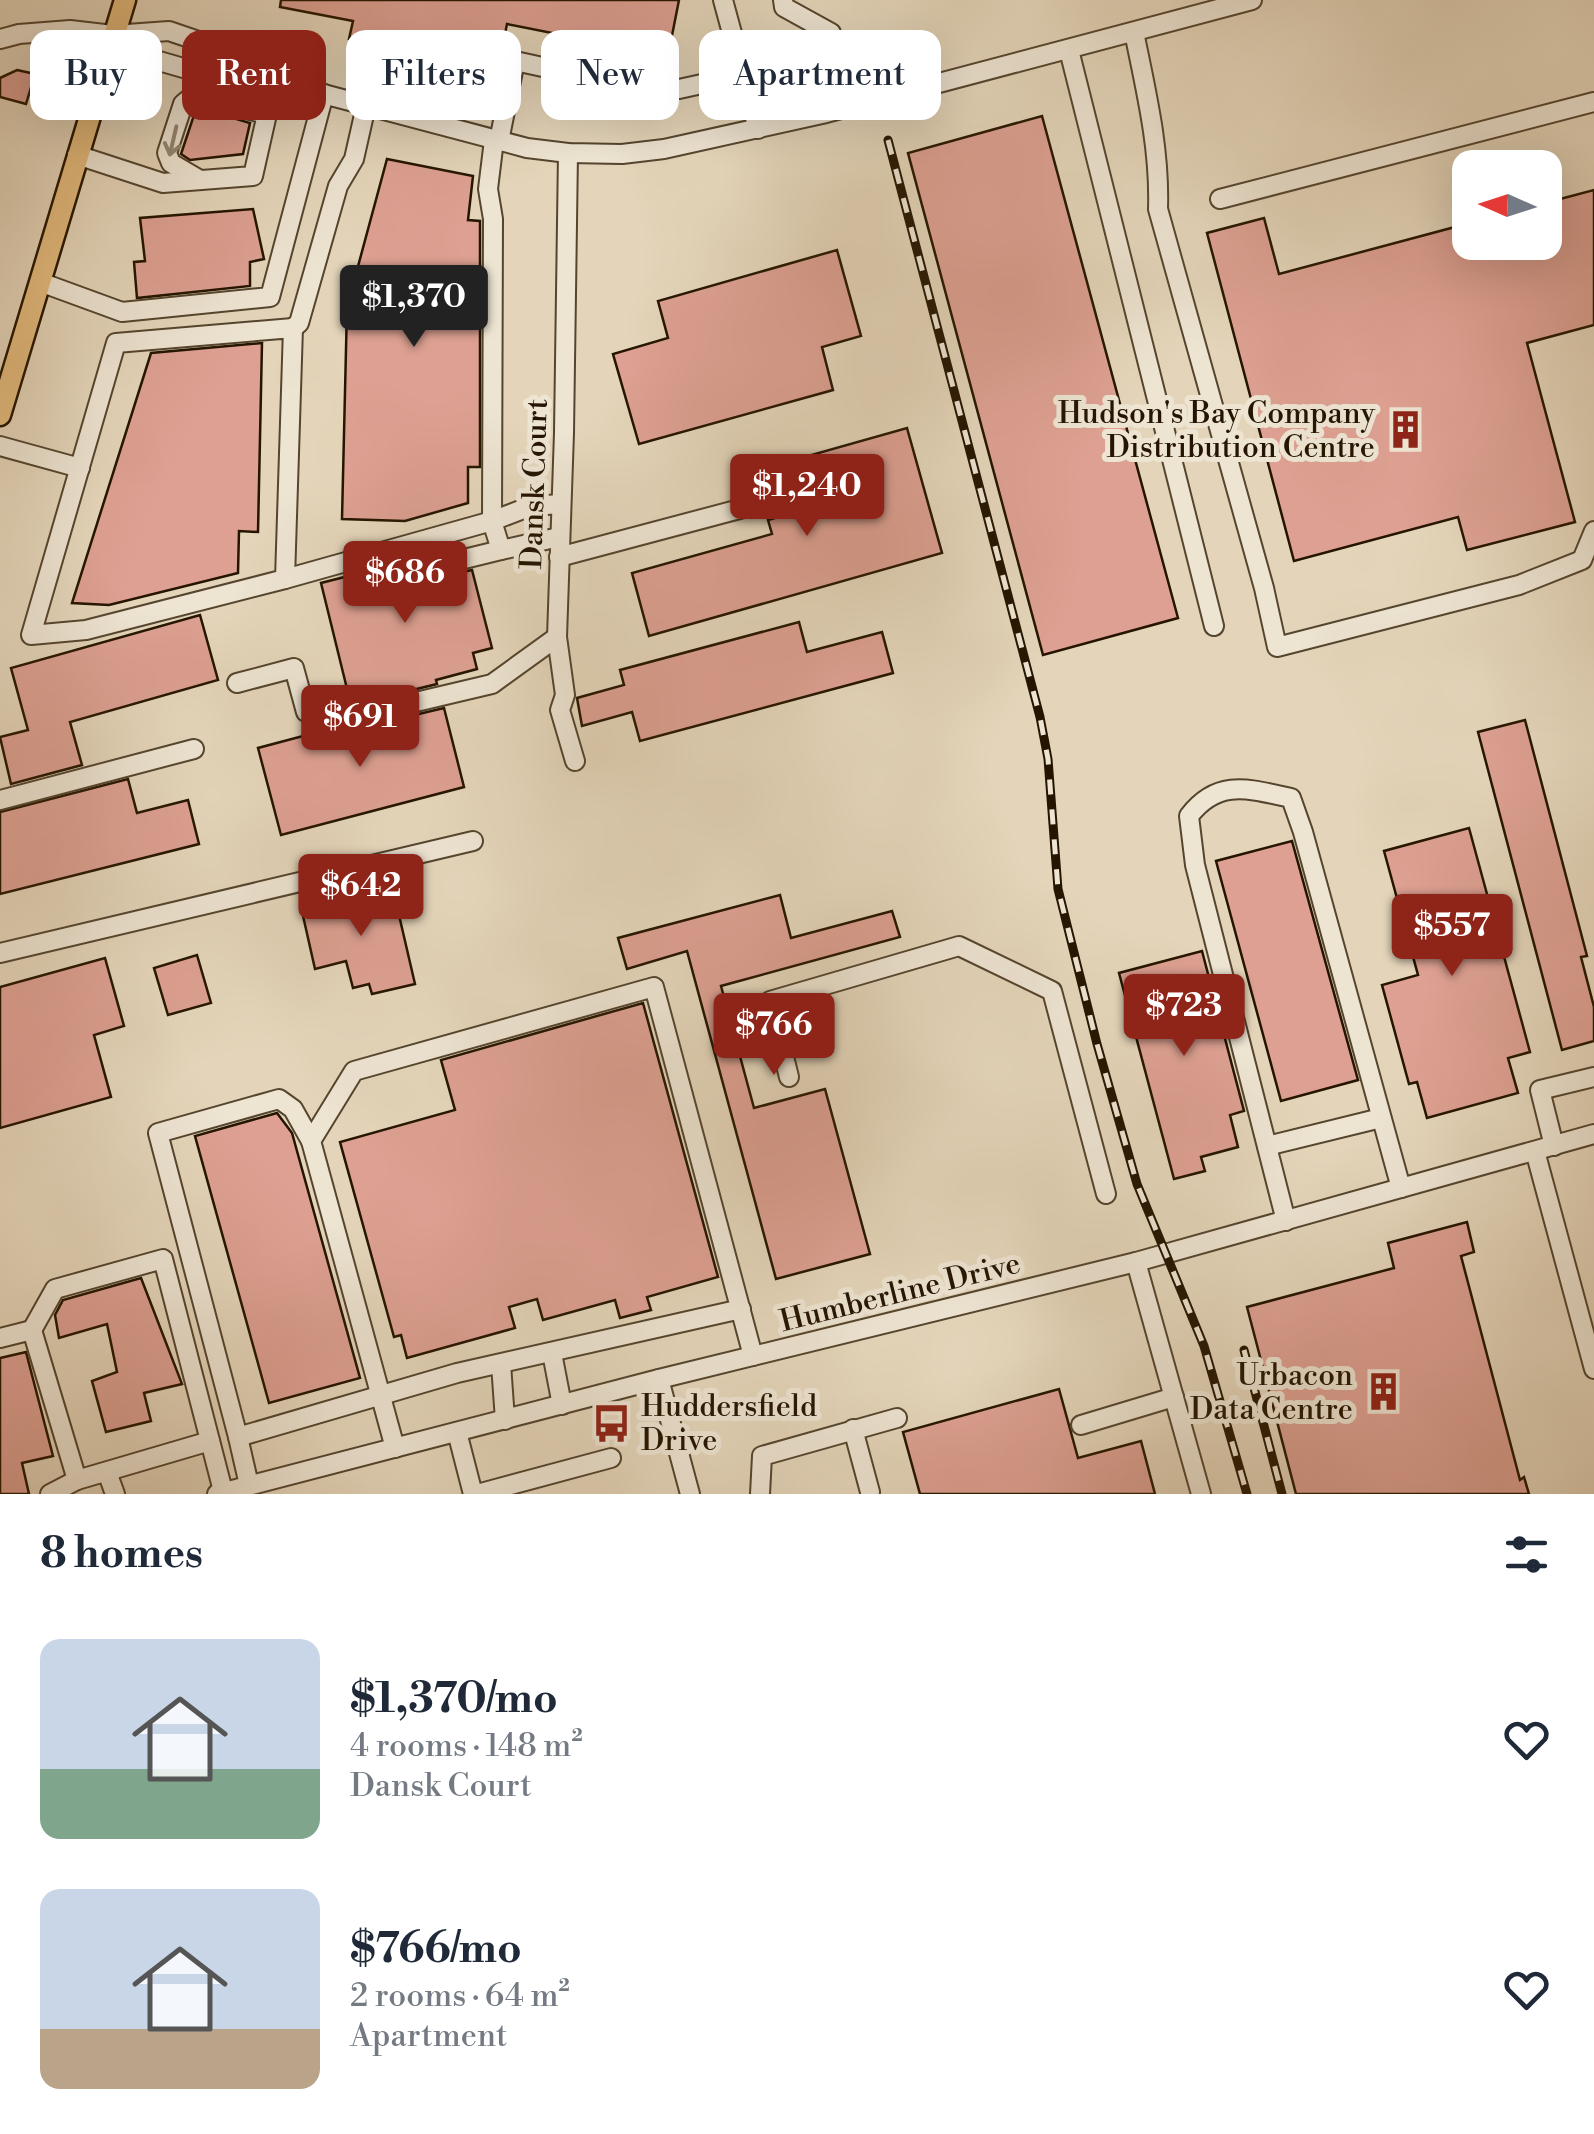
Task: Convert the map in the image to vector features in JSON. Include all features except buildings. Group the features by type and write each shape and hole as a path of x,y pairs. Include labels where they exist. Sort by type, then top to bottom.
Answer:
{"main road":[{"path":"115,30 125,0"},
{"path":"0,415 88,120"}],"street":[{"path":"723,0 731,30"},
{"path":"783,0 784,7 826,30"},
{"path":"420,120 568,154 664,149 758,129 1252,0"},
{"path":"1134,32 1154,132 1159,170 1158,209 1277,647 1519,586 1582,560 1594,532"},
{"path":"0,39 30,33"},
{"path":"1069,50 1214,626"},
{"path":"500,550 492,521 494,219 488,189 515,61 635,88 679,89 699,85"},
{"path":"1220,198 1594,102"},
{"path":"182,107 167,153 171,163 201,181"},
{"path":"78,155 164,182 253,176 265,120"},
{"path":"40,282 122,312 270,297 317,120"},
{"path":"363,120 354,159 338,186 299,323 293,328 116,343 30,635 86,630 285,579 492,521 532,506 561,504"},
{"path":"756,120 758,129"},
{"name":"Dansk Court","path":"568,154 557,637 565,695 560,710 575,760"},
{"path":"285,579 293,328"},
{"path":"0,446 80,468"},
{"path":"559,556 781,498"},
{"path":"456,561 560,536"},
{"path":"237,683 294,668 306,712 327,724 492,684 557,637"},
{"path":"0,800 194,749"},
{"path":"1286,1220 1195,865 1188,816 1202,798 1222,791 1244,788 1291,798 1401,1188"},
{"path":"0,952 473,840"},
{"path":"790,1077 770,1001 959,946 1052,991 1106,1194"},
{"path":"312,1141 354,1071 654,987 754,1356"},
{"path":"1554,1146 1540,1090 1594,1076"},
{"path":"249,1485 158,1133 279,1099 292,1109 312,1141 395,1448"},
{"path":"1267,1146 1381,1118"},
{"name":"Humberline Drive","path":"220,1493 1136,1262 1594,1134"},
{"path":"1535,1151 1594,1369"},
{"path":"78,1480 32,1330 55,1288 163,1258 220,1493"},
{"path":"1136,1262 1201,1494"},
{"path":"238,1436 501,1364 741,1308"},
{"path":"0,1338 32,1330"},
{"path":"552,1353 562,1405"},
{"path":"501,1364 505,1420"},
{"path":"659,1380 690,1494"},
{"path":"1081,1425 1174,1397"},
{"path":"760,1494 762,1456 897,1418"},
{"path":"853,1429 870,1492"},
{"path":"456,1432 475,1494 611,1458"},
{"path":"55,1493 78,1480 210,1441"},
{"path":"107,1472 115,1494"},
{"path":"292,1474 298,1494"}],"railway":[{"path":"888,140 1040,717 1048,759 1058,889 1097,1044 1137,1184 1204,1346 1247,1494"},
{"path":"1244,1350 1282,1494"}],"place":[{"name":"Hudson's Bay Company Distribution Centre","path":"1405,430"},
{"name":"Urbacon Data Centre","path":"1383,1392"},
{"name":"Huddersfield Drive","path":"611,1423"}]}
